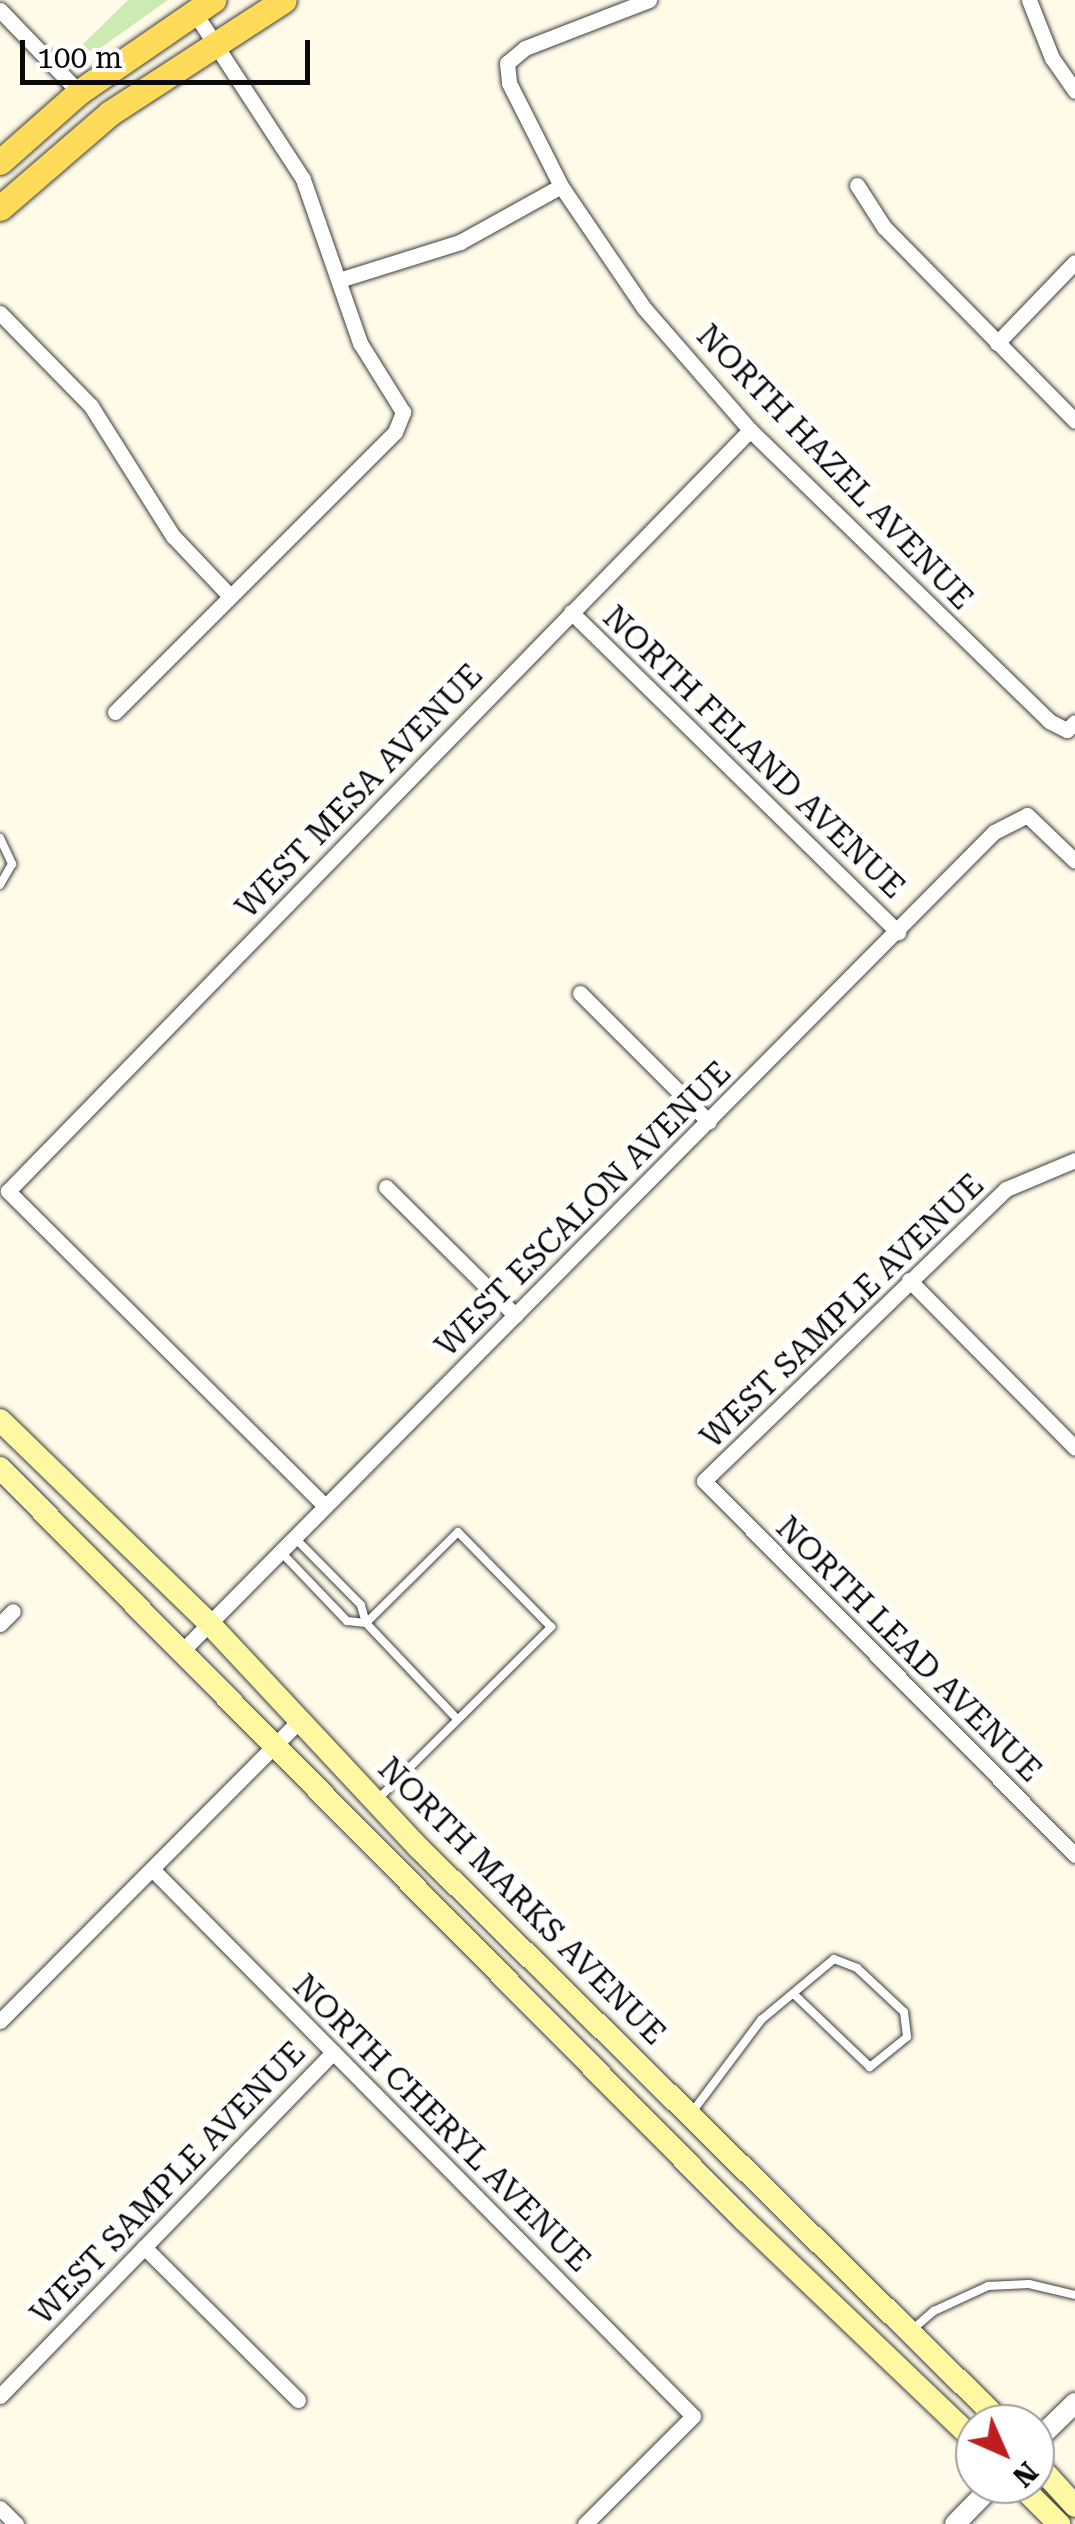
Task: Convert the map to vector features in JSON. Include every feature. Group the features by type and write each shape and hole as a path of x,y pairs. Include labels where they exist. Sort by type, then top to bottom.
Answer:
{"main road":[{"path":"0,208 40,171 213,43 284,0"},
{"path":"0,162 79,92 204,6"},
{"path":"40,171 44,148 72,119 79,92"},
{"name":"NORTH MARKS AVENUE","path":"0,1420 208,1622 376,1801 690,2114 913,2329 984,2404"},
{"path":"0,1442 26,1463 45,1464"},
{"path":"0,1468 182,1651 271,1747 955,2421"},
{"path":"1055,2484 1075,2506"},
{"path":"1039,2504 1059,2524"}],"street":[{"name":"NORTH HAZEL AVENUE","path":"649,0 525,48 507,62 509,83 561,186 644,308 750,430 1048,721 1071,726"},
{"path":"1029,0 1052,58 1075,92"},
{"path":"116,712 395,432 403,412 360,343 302,179 213,43 204,6"},
{"path":"0,10 79,92"},
{"path":"857,185 884,227 1075,421"},
{"path":"340,280 460,242 561,186"},
{"path":"996,343 1075,262"},
{"path":"0,313 90,406 173,536 229,595"},
{"name":"WEST MESA AVENUE","path":"325,1506 8,1191 750,430"},
{"name":"NORTH FELAND AVENUE","path":"572,612 898,932"},
{"name":"WEST ESCALON AVENUE","path":"182,1651 994,832 1027,815 1075,861"},
{"path":"580,993 709,1122"},
{"name":"WEST SAMPLE AVENUE","path":"704,1481 1006,1189 1075,1160"},
{"path":"386,1187 514,1315"},
{"path":"908,1280 1075,1448"},
{"name":"NORTH LEAD AVENUE","path":"704,1481 1075,1855"},
{"path":"0,1624 13,1612"},
{"path":"0,2021 300,1720"},
{"name":"NORTH CHERYL AVENUE","path":"152,1869 693,2416 585,2524"},
{"name":"WEST SAMPLE AVENUE","path":"0,2396 334,2052"},
{"path":"144,2248 298,2400"},
{"path":"1055,2422 1075,2403"},
{"path":"954,2524 974,2504"},
{"path":"0,2508 16,2524"}],"lane":[{"path":"0,838 12,864 0,886"},
{"path":"280,1551 348,1621 366,1622 458,1532 551,1627 376,1801"},
{"path":"294,1538 361,1605 366,1622 457,1719"},
{"path":"690,2114 761,2020 795,1995 822,1964 846,1961 904,2012 907,2036 870,2066 795,1995"},
{"path":"913,2329 934,2311 988,2286 1029,2284 1075,2295"}],"green space":[{"path":"128,0 168,0 96,51 77,50"}]}
